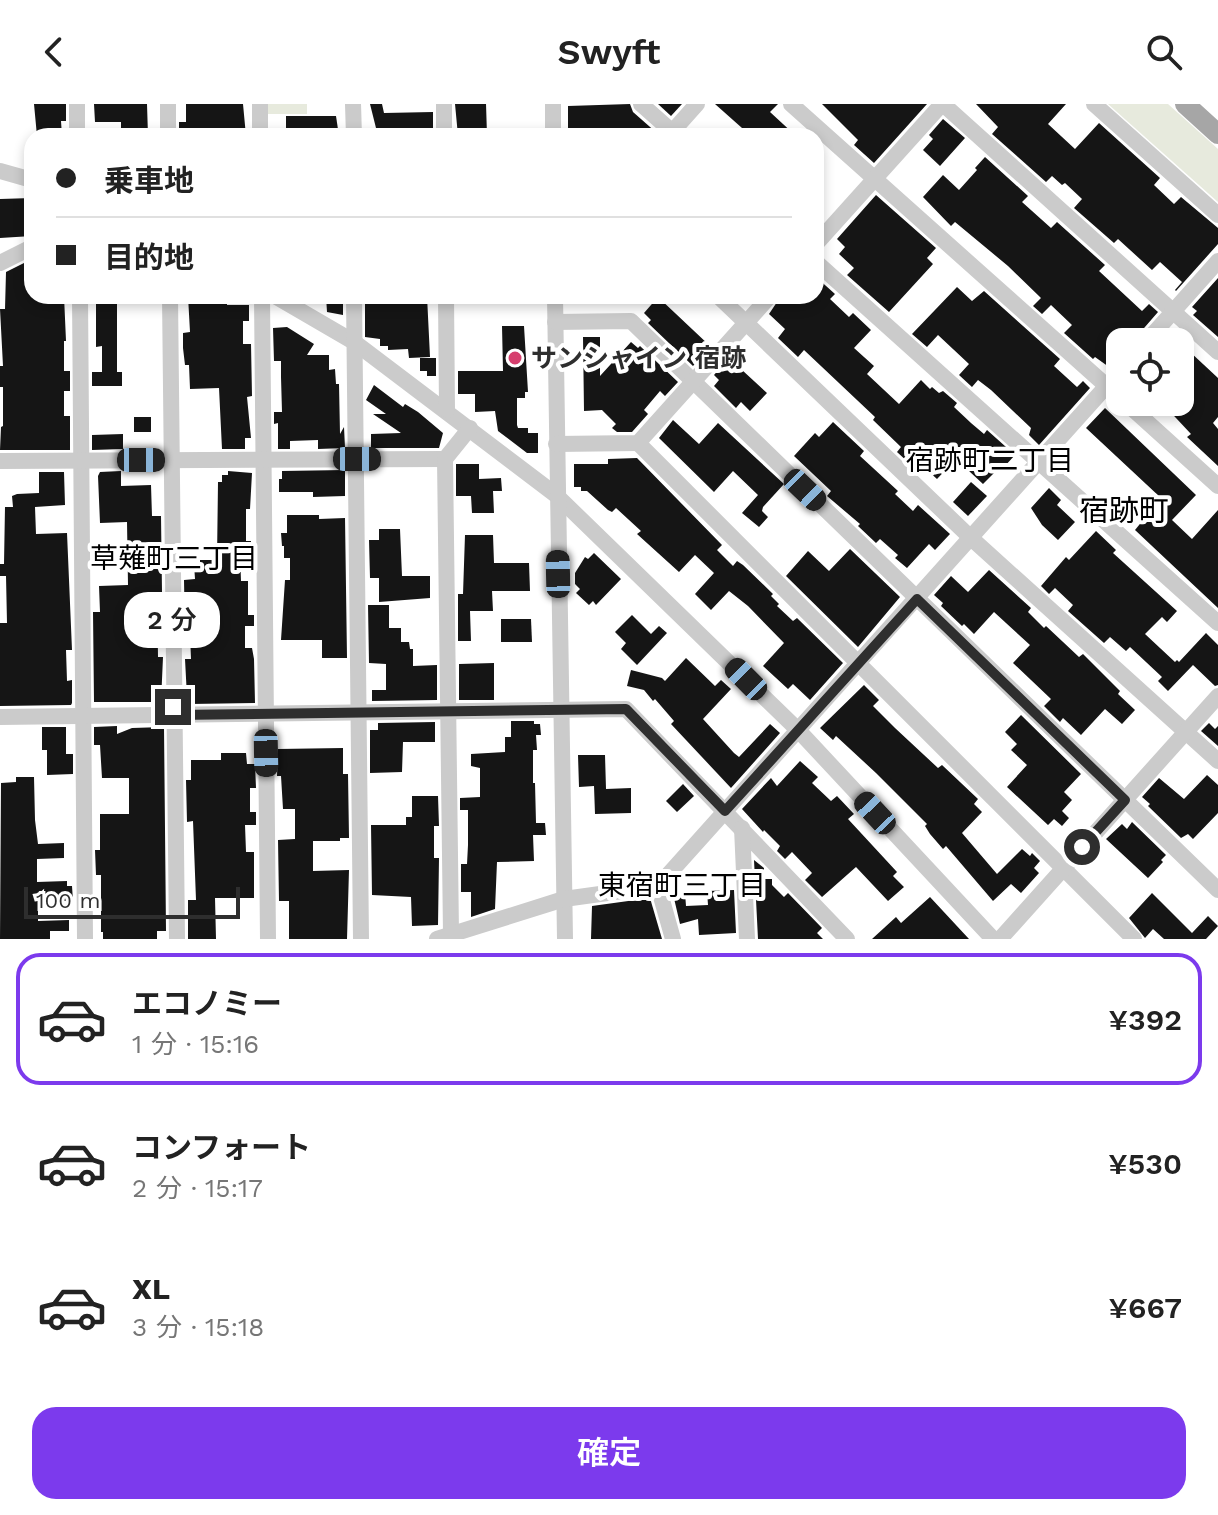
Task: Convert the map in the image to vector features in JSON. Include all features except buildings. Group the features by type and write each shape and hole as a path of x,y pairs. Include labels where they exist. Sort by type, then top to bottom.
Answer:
{"main road":[{"path":"1185,104 1218,134"}],"street":[{"path":"77,104 77,128"},
{"path":"168,104 168,128"},
{"path":"260,104 260,128"},
{"path":"353,104 354,128"},
{"path":"444,104 444,128"},
{"path":"553,104 553,128"},
{"path":"641,104 667,128"},
{"path":"679,128 697,104"},
{"path":"791,104 818,128"},
{"path":"824,235 942,104 1218,352"},
{"path":"1094,104 1218,215"},
{"path":"824,133 1106,385"},
{"path":"0,171 24,178"},
{"path":"0,263 24,251"},
{"path":"1159,328 1218,261"},
{"path":"824,269 1218,623"},
{"path":"80,304 85,939"},
{"path":"170,304 177,939"},
{"path":"262,304 268,939"},
{"path":"289,304 354,342 556,495 799,731 993,939"},
{"path":"354,304 361,939"},
{"path":"446,304 447,410"},
{"path":"555,304 565,939"},
{"path":"727,304 971,538 1218,761"},
{"path":"638,443 763,304"},
{"path":"555,322 631,321 1218,890"},
{"path":"470,428 445,459 449,711 444,937 479,932 564,899 658,886 1106,387"},
{"path":"1140,416 1218,486"},
{"path":"556,444 638,443 1134,939"},
{"path":"0,461 445,459"},
{"path":"1000,939 1218,696"},
{"path":"0,717 626,709 847,939"},
{"path":"742,828 747,939"},
{"path":"658,886 673,939"}],"shaded area":[{"path":"268,104 307,104 307,114 268,114"},
{"path":"1108,104 1168,104 1218,149 1218,202"}],"place":[{"name":"サンシャイン 宿跡","path":"515,358"}],"district":[{"name":"宿跡町二丁目","path":"990,460"},
{"name":"宿跡町","path":"1124,511"},
{"name":"草薙町三丁目","path":"174,558"},
{"name":"東宿町三丁目","path":"682,885"}],"route":[{"path":"173,707 174,715 626,709 725,811 917,599 1125,800 1082,847"}]}
